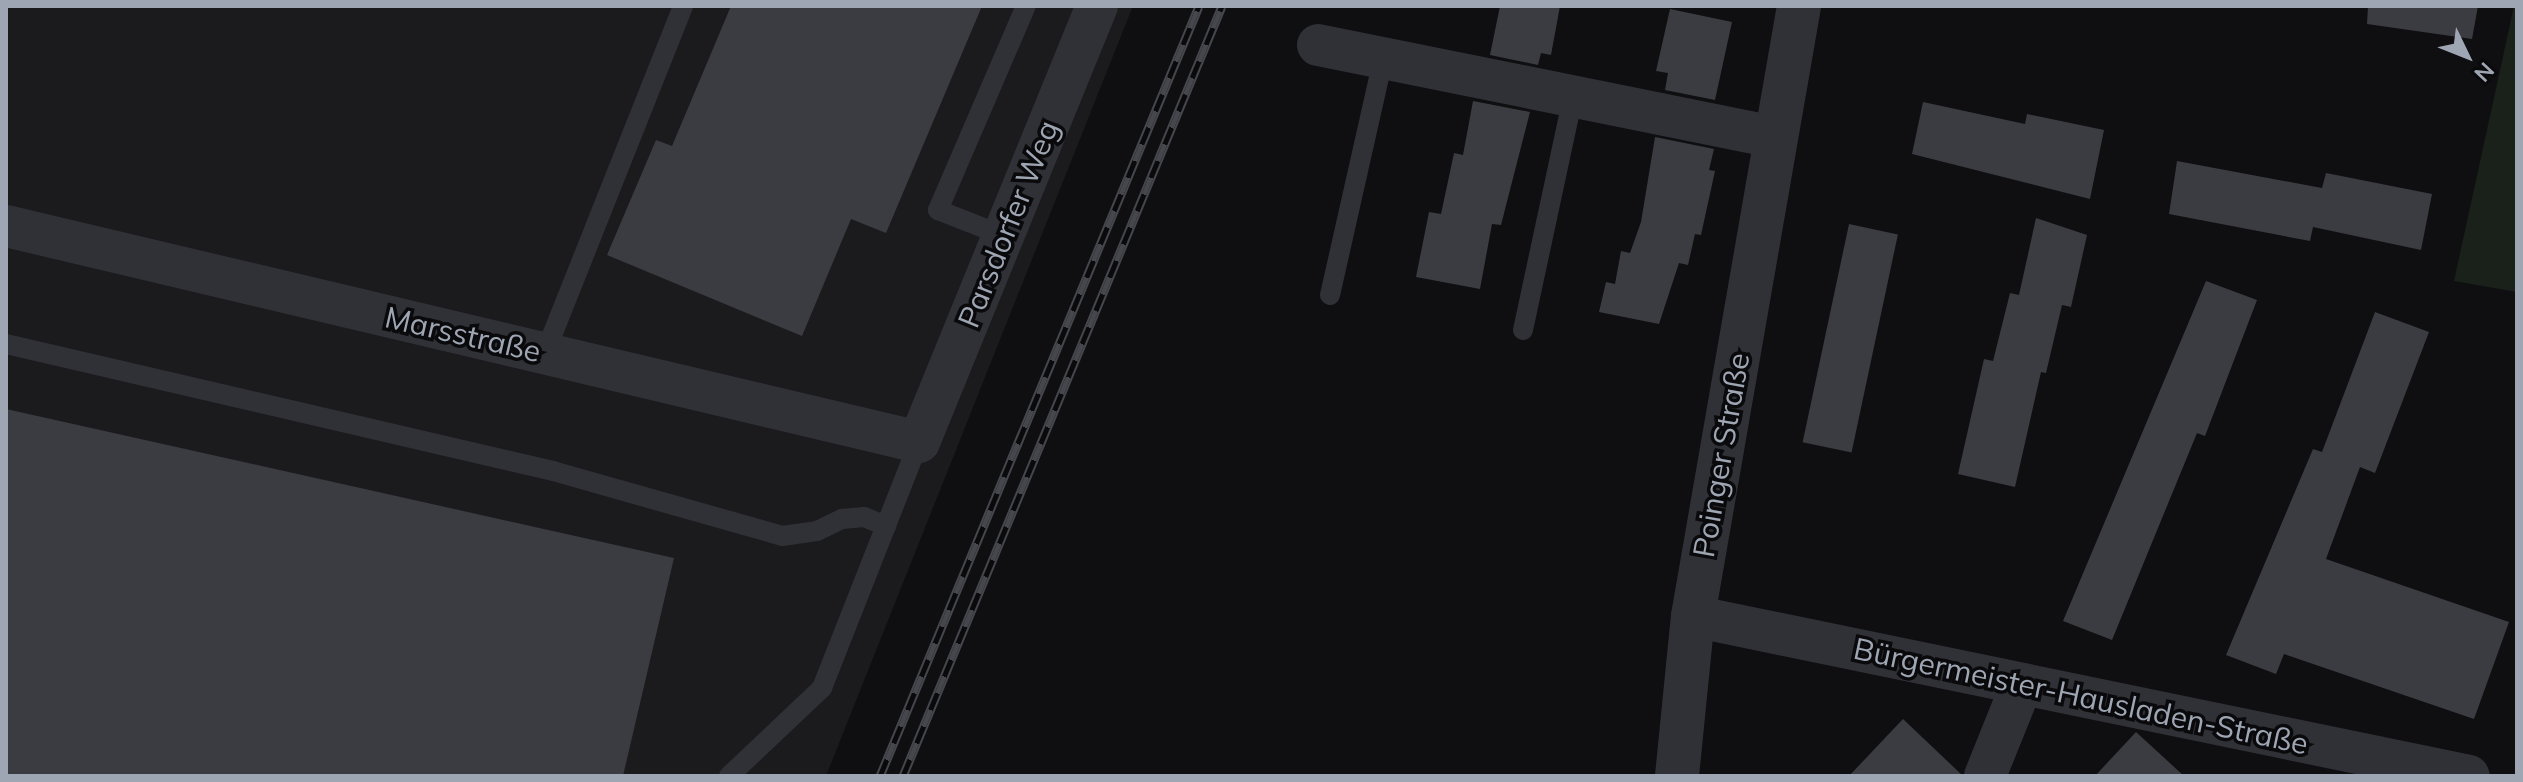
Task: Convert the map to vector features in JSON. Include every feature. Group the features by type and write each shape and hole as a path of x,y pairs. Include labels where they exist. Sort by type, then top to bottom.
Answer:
{"street":[{"name":"Parsdorfer Weg","path":"919,442 1097,6"},
{"name":"Poinger Straße","path":"1677,776 1693,616 1799,6"},
{"path":"1318,45 1776,137"},
{"name":"Marsstraße","path":"6,226 919,442"},
{"name":"Bürgermeister-Hausladen-Straße","path":"1693,616 2469,776"},
{"path":"1985,776 2022,684"}],"lane":[{"path":"545,353 683,6"},
{"path":"1004,236 938,210 1026,6"},
{"path":"1330,295 1383,59"},
{"path":"1523,330 1573,96"},
{"path":"6,344 553,471 782,536 817,531 842,519 864,517 886,526"},
{"path":"729,776 822,688 919,442"}],"shaded area":[{"path":"6,6 1133,6 826,776 6,776"},
{"path":"2514,6 2517,6 2517,292 2454,281"}],"building":[{"path":"731,6 982,6 886,233 851,219 802,336 607,255 656,140 672,146"},
{"path":"1500,6 1560,6 1551,55 1541,53 1538,65 1490,55"},
{"path":"2368,6 2478,6 2472,39 2367,24"},
{"path":"1670,9 1732,22 1715,100 1665,90 1668,73 1656,71"},
{"path":"1473,101 1530,112 1501,225 1492,224 1480,289 1416,277 1429,212 1441,214 1454,153 1463,155"},
{"path":"1923,102 2025,124 2027,114 2104,130 2090,199 1912,154"},
{"path":"1655,137 1714,149 1709,170 1715,171 1701,235 1695,234 1688,265 1679,263 1659,324 1599,312 1606,282 1615,284 1621,251 1630,253 1641,222"},
{"path":"2177,161 2322,188 2326,173 2432,194 2421,250 2313,227 2310,241 2169,214"},
{"path":"2036,218 2087,235 2071,307 2062,305 2046,373 2041,372 2015,487 1958,474 1984,359 1993,361 2010,293 2019,295"},
{"path":"1849,224 1898,234 1852,453 1803,442"},
{"path":"2206,281 2257,300 2205,436 2197,433 2112,640 2063,621"},
{"path":"2375,312 2429,332 2375,473 2360,467 2326,559 2509,622 2474,719 2284,654 2276,674 2226,655 2313,449 2322,452"},
{"path":"6,409 674,558 623,776 6,776"},
{"path":"1903,719 1962,775 1962,776 1849,776"},
{"path":"2136,732 2184,776 2095,776"}],"railway":[{"path":"880,776 1199,6"},
{"path":"903,776 1222,6"}]}
